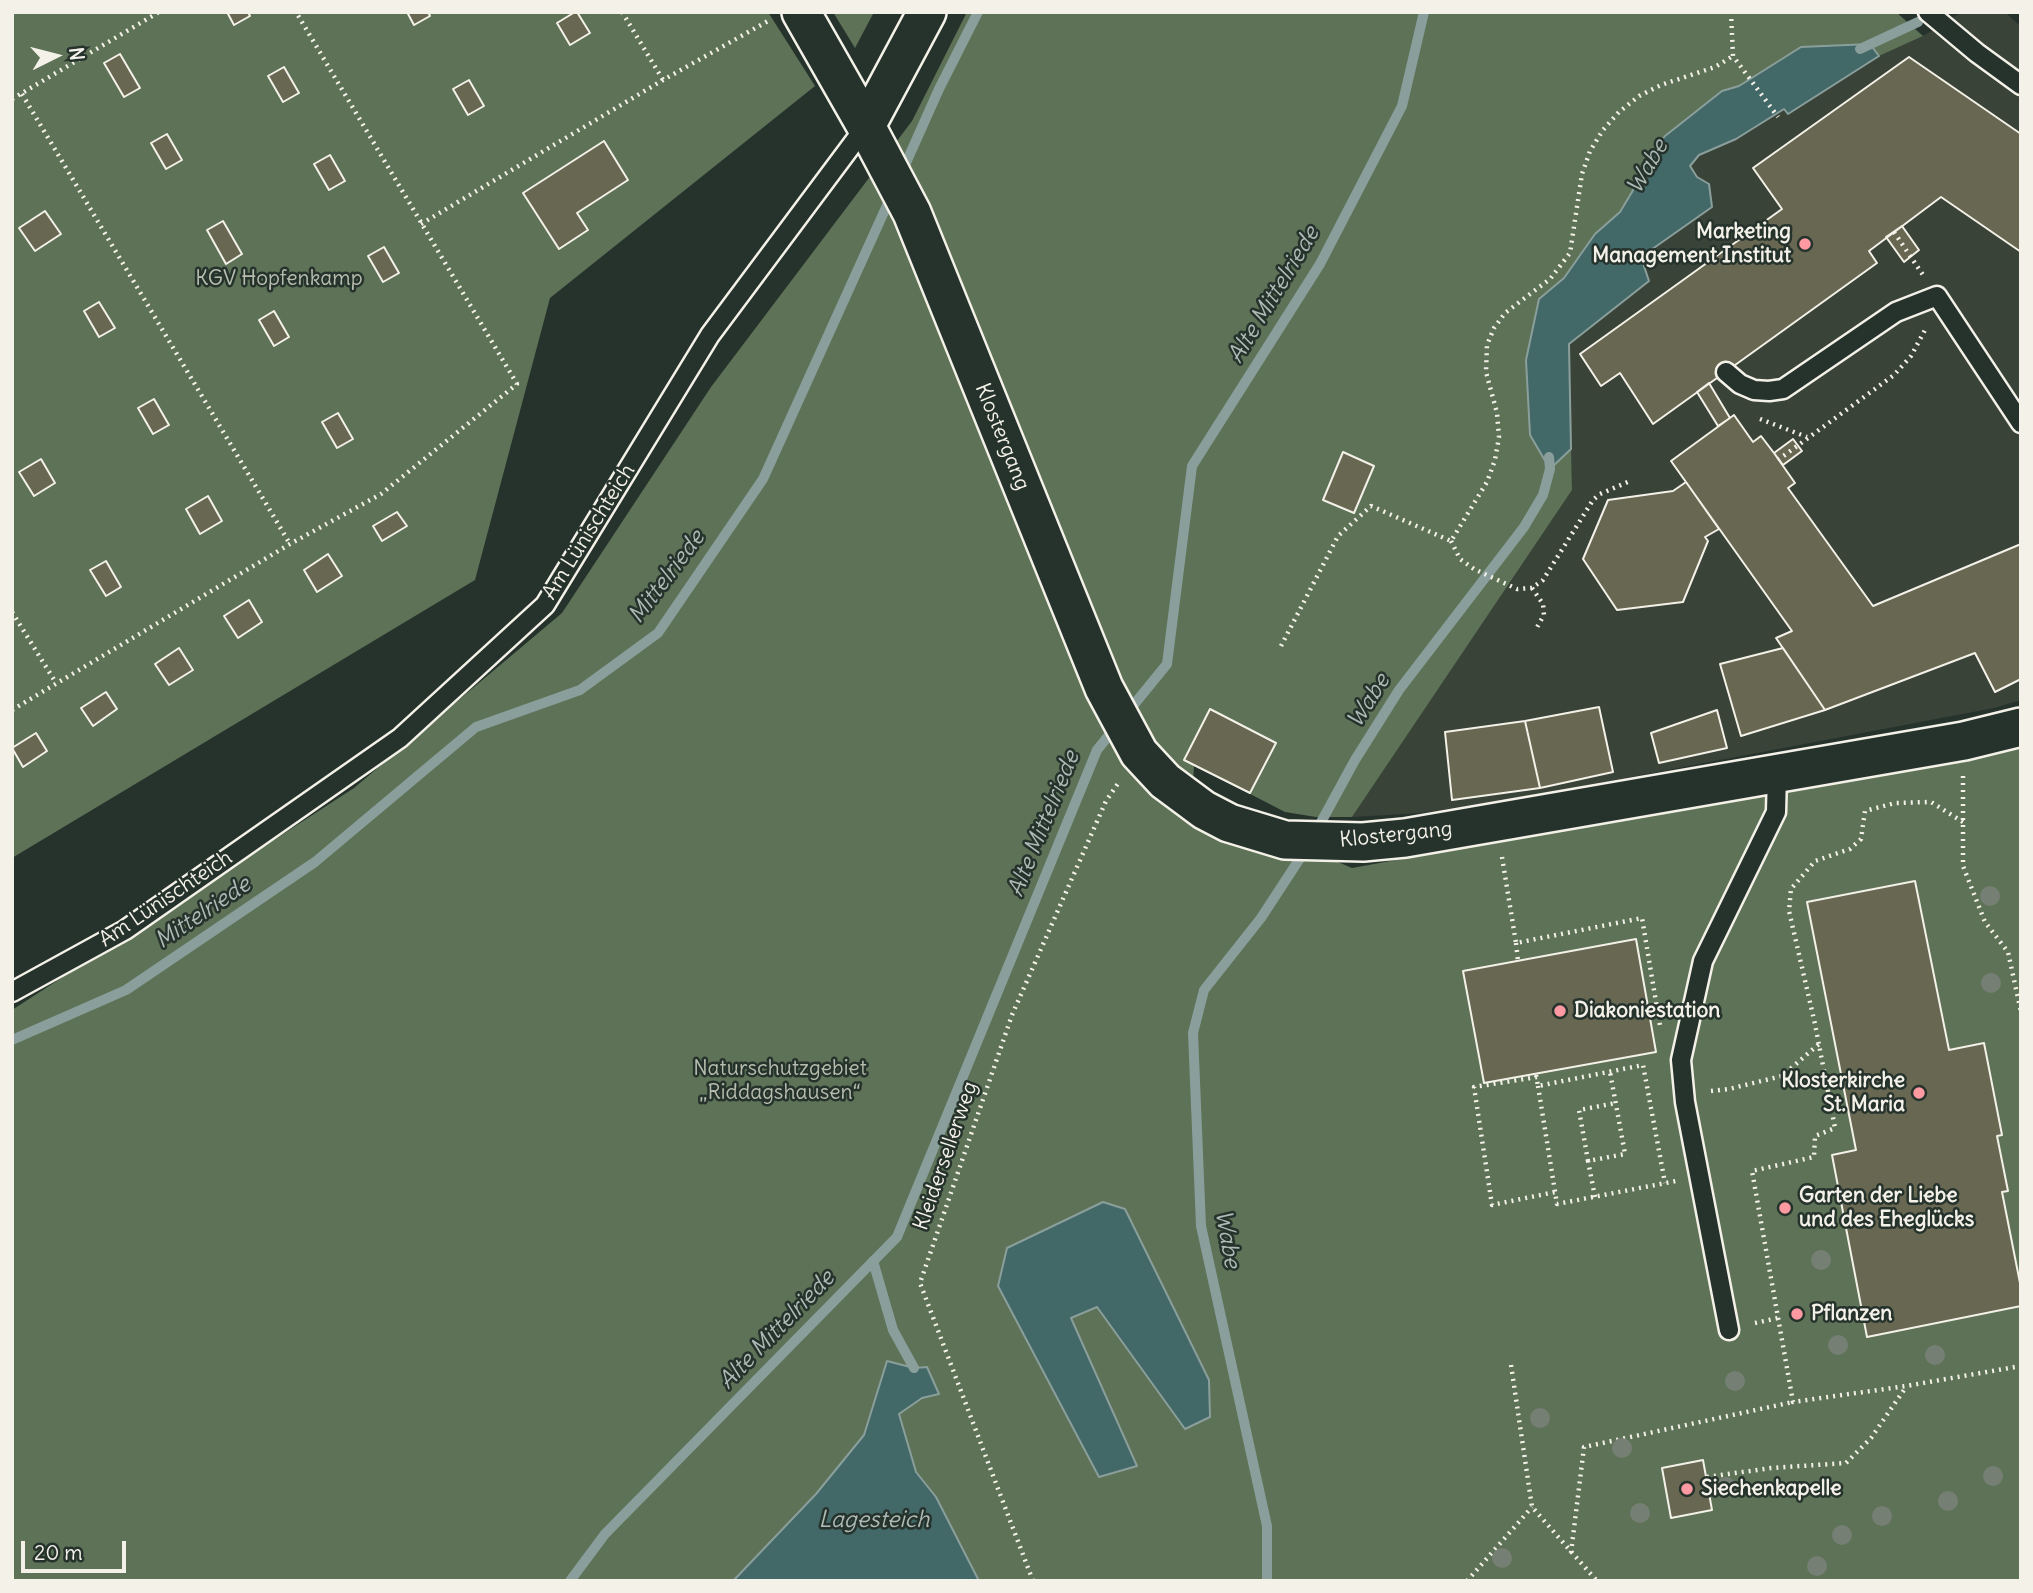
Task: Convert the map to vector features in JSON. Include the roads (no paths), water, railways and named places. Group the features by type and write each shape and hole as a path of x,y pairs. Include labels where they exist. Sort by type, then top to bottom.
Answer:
{"street":[{"name":"Am Lünischteich","path":"866,126 927,12"},
{"name":"Klostergang","path":"786,16 866,126 912,213 1104,688 1139,753 1165,781 1204,810 1248,830 1285,840 1324,843 1405,838 1964,741 2021,727"}],"lane":[{"path":"1928,12 2021,85"},
{"name":"Am Lünischteich","path":"12,992 125,930 400,738 545,605 710,335 866,126"},
{"path":"1726,372 1754,390 1783,389 1896,312 1937,296 2021,423"},
{"path":"1729,1330 1684,1094 1681,1060 1703,961 1776,812 1777,773"}],"water":[{"path":"1870,44 1879,56 1788,114 1784,109 1736,139 1699,155 1690,166 1697,177 1709,184 1712,207 1641,257 1649,281 1569,344 1571,449 1550,469 1530,435 1526,360 1539,299 1564,278 1595,234 1620,212 1646,160 1665,136 1722,91 1739,86 1801,47"},
{"path":"1103,1202 1125,1209 1209,1380 1210,1417 1185,1429 1097,1307 1071,1318 1137,1466 1099,1477 998,1286 1007,1248"},
{"name":"Lagesteich","path":"887,1361 914,1368 927,1367 939,1394 922,1398 899,1414 916,1472 936,1497 979,1581 733,1581 816,1494 864,1435"}],"waterway":[{"name":"Mittelriede","path":"901,174 939,89 978,12"},
{"name":"Alte Mittelriede","path":"570,1581 605,1534 897,1237 1097,750 1167,664 1192,466 1320,264 1402,106 1424,12"},
{"name":"Wabe","path":"1860,49 1918,22"},
{"name":"Mittelriede","path":"12,1040 126,990 315,862 476,727 580,690 658,633 763,479 893,192"},
{"name":"Wabe","path":"1314,835 1355,760 1399,690 1524,527 1543,495 1550,469 1549,457"},
{"name":"Wabe","path":"1267,1581 1267,1526 1201,1226 1193,1033 1204,990 1261,918 1306,849"},
{"path":"873,1261 893,1330 914,1368"}],"place":[{"name":"Marketing Management Institut","path":"1805,244"},
{"name":"Diakoniestation","path":"1560,1011"},
{"name":"Klosterkirche St. Maria","path":"1919,1093"},
{"name":"Garten der Liebe und des Eheglücks","path":"1785,1208"},
{"name":"Pflanzen","path":"1797,1314"},
{"name":"Siechenkapelle","path":"1687,1489"}],"park label":[{"name":"KGV Hopfenkamp","path":"279,279"},
{"name":"Naturschutzgebiet „Riddagshausen“","path":"780,1081"}]}
